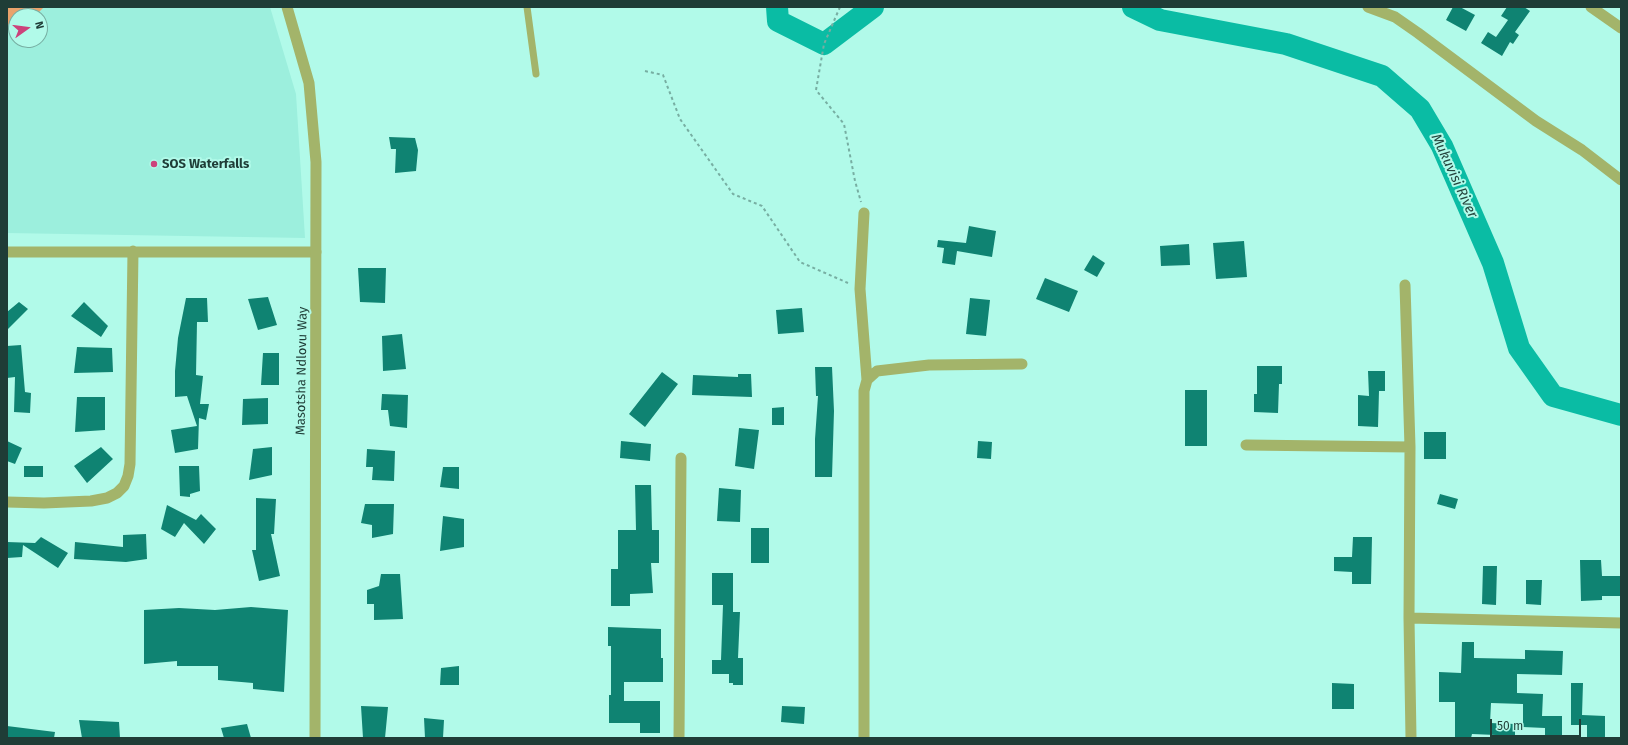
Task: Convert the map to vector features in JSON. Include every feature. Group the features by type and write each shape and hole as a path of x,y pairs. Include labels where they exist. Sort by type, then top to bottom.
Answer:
{"street":[{"name":"Masotsha Ndlovu Way","path":"287,7 309,83 316,162 315,738"},
{"path":"1368,7 1395,17 1530,116 1582,150 1621,180"},
{"path":"1591,7 1605,11 1621,28"},
{"path":"864,213 860,289 867,380 864,390 864,738"},
{"path":"7,502 44,504 91,501 107,498 117,493 124,486 128,476 130,464 132,251"},
{"path":"7,252 316,252"},
{"path":"1405,285 1410,447 1409,618 1411,738"},
{"path":"867,380 877,371 929,365 1022,364"},
{"path":"1246,446 1375,445 1410,447"},
{"path":"679,738 681,458"},
{"path":"1409,618 1621,623"}],"lane":[{"path":"527,7 536,74"}],"path":[{"path":"840,7 833,20 824,44 816,90 844,124 855,181 864,213"},
{"path":"645,71 662,75 680,118 733,194 762,206 800,262 860,289"}],"shaded area":[{"name":"SOS Waterfalls","path":"7,7 270,7 296,94 305,238 7,233"},
{"path":"7,7 44,7 8,8 8,24"}],"building":[{"path":"1453,7 1460,7 1475,15 1466,31 1446,20"},
{"path":"1507,7 1524,7 1530,11 1515,32 1519,35 1513,44 1510,42 1502,56 1481,43 1488,32 1496,37 1508,20 1501,16"},
{"path":"389,137 415,138 418,150 416,171 395,173 396,149 391,149"},
{"path":"969,226 996,231 992,257 957,251 955,265 942,263 944,248 937,247 938,240 966,243"},
{"path":"1244,241 1247,277 1216,279 1213,243"},
{"path":"1189,244 1190,265 1161,266 1160,246"},
{"path":"1093,255 1105,263 1097,277 1084,270"},
{"path":"358,268 386,268 385,303 360,302"},
{"path":"1045,278 1078,291 1069,312 1036,299"},
{"path":"268,297 277,325 258,330 248,299"},
{"path":"186,298 207,298 208,322 197,322 196,375 203,376 200,404 209,404 206,420 199,418 198,449 175,453 171,430 197,426 187,396 175,397 175,371 178,338"},
{"path":"970,298 990,300 986,336 966,334"},
{"path":"19,302 28,309 7,330 7,312"},
{"path":"84,302 108,326 101,337 71,316"},
{"path":"802,308 804,332 778,334 776,310"},
{"path":"402,334 406,369 383,371 382,336"},
{"path":"21,345 25,392 31,393 30,413 14,412 15,377 7,378 7,346"},
{"path":"77,347 112,348 113,372 74,373"},
{"path":"263,353 279,353 279,385 261,385"},
{"path":"1257,366 1282,366 1282,384 1279,384 1278,413 1254,412 1254,394 1257,394"},
{"path":"815,367 832,367 834,411 832,477 815,477 815,439 818,396 816,396"},
{"path":"1368,371 1385,371 1385,391 1379,391 1378,427 1358,426 1358,395 1369,396"},
{"path":"662,372 678,384 645,427 629,414"},
{"path":"738,374 751,374 752,397 692,395 693,375 738,377"},
{"path":"1185,390 1207,390 1207,446 1185,446"},
{"path":"382,394 408,395 407,428 390,426 388,410 381,410"},
{"path":"77,397 105,397 105,430 75,432"},
{"path":"268,398 268,424 242,425 243,399"},
{"path":"784,407 784,425 772,425 772,408"},
{"path":"739,428 759,430 754,469 735,466"},
{"path":"1424,432 1446,432 1446,459 1424,459"},
{"path":"7,441 22,448 15,464 7,461"},
{"path":"621,441 651,444 650,461 620,458"},
{"path":"978,441 992,442 991,459 977,458"},
{"path":"101,447 113,459 87,483 74,466"},
{"path":"272,447 272,475 249,480 253,449"},
{"path":"367,449 395,451 394,481 372,480 373,467 366,467"},
{"path":"24,466 43,466 43,477 24,477"},
{"path":"179,466 199,466 200,491 190,494 190,497 180,496"},
{"path":"443,467 459,467 459,489 440,487"},
{"path":"635,485 651,485 652,530 659,530 659,563 651,563 653,593 630,594 630,606 611,606 611,569 618,569 618,530 636,530"},
{"path":"719,488 741,490 740,522 717,521"},
{"path":"1440,494 1458,499 1455,509 1437,504"},
{"path":"256,498 276,499 274,534 271,534 280,576 259,581 252,550 256,550"},
{"path":"365,504 394,504 393,534 372,538 372,525 361,523"},
{"path":"167,505 196,520 201,514 216,529 204,544 184,523 175,537 161,529"},
{"path":"443,516 464,519 464,547 440,551"},
{"path":"751,528 769,528 769,563 751,563"},
{"path":"146,534 147,559 126,562 74,559 75,542 123,547 123,535"},
{"path":"41,537 68,553 58,568 23,545 22,557 7,558 7,542 35,543"},
{"path":"1353,537 1372,537 1371,584 1352,584 1352,572 1334,571 1334,557 1352,557"},
{"path":"1580,560 1601,560 1602,576 1621,576 1621,596 1602,596 1602,600 1581,601"},
{"path":"1483,566 1497,566 1496,605 1482,604"},
{"path":"712,573 733,573 733,612 740,612 738,658 743,658 743,685 733,685 733,683 729,683 729,674 712,674 712,660 721,660 723,605 712,605"},
{"path":"381,574 400,574 403,619 374,620 374,604 367,604 367,590 379,586"},
{"path":"1526,580 1542,580 1541,605 1526,604"},
{"path":"251,607 288,610 284,692 253,689 253,683 218,680 218,666 177,666 177,661 144,664 144,610 179,608 215,610"},
{"path":"608,627 661,629 663,682 624,682 624,701 660,701 660,733 640,733 640,723 609,723 609,695 611,695 611,646 608,646"},
{"path":"1462,642 1474,642 1474,658 1525,659 1525,650 1563,651 1562,675 1517,674 1517,693 1543,694 1542,716 1562,716 1562,738 1545,738 1545,728 1523,727 1523,704 1491,703 1490,723 1515,724 1515,738 1496,738 1496,735 1472,734 1471,738 1455,738 1455,702 1439,702 1439,672 1461,673"},
{"path":"459,666 459,685 440,685 441,668"},
{"path":"1332,683 1354,684 1354,709 1332,709"},
{"path":"1571,683 1583,683 1582,715 1605,716 1605,738 1587,738 1587,725 1571,725"},
{"path":"361,706 388,707 385,738 363,738"},
{"path":"782,706 805,707 804,724 781,722"},
{"path":"424,718 444,720 443,738 425,738"},
{"path":"79,720 119,722 120,738 82,738"},
{"path":"247,724 251,738 224,738 221,728"},
{"path":"7,726 55,732 54,738 7,738"}],"waterway":[{"name":"Mukuvisi River","path":"777,7 778,21 824,44 873,7"},
{"name":"Mukuvisi River","path":"1133,7 1160,20 1286,44 1382,76 1420,109 1442,146 1493,263 1519,348 1553,396 1621,415"}],"place":[{"name":"SOS Waterfalls","path":"154,164"}]}
